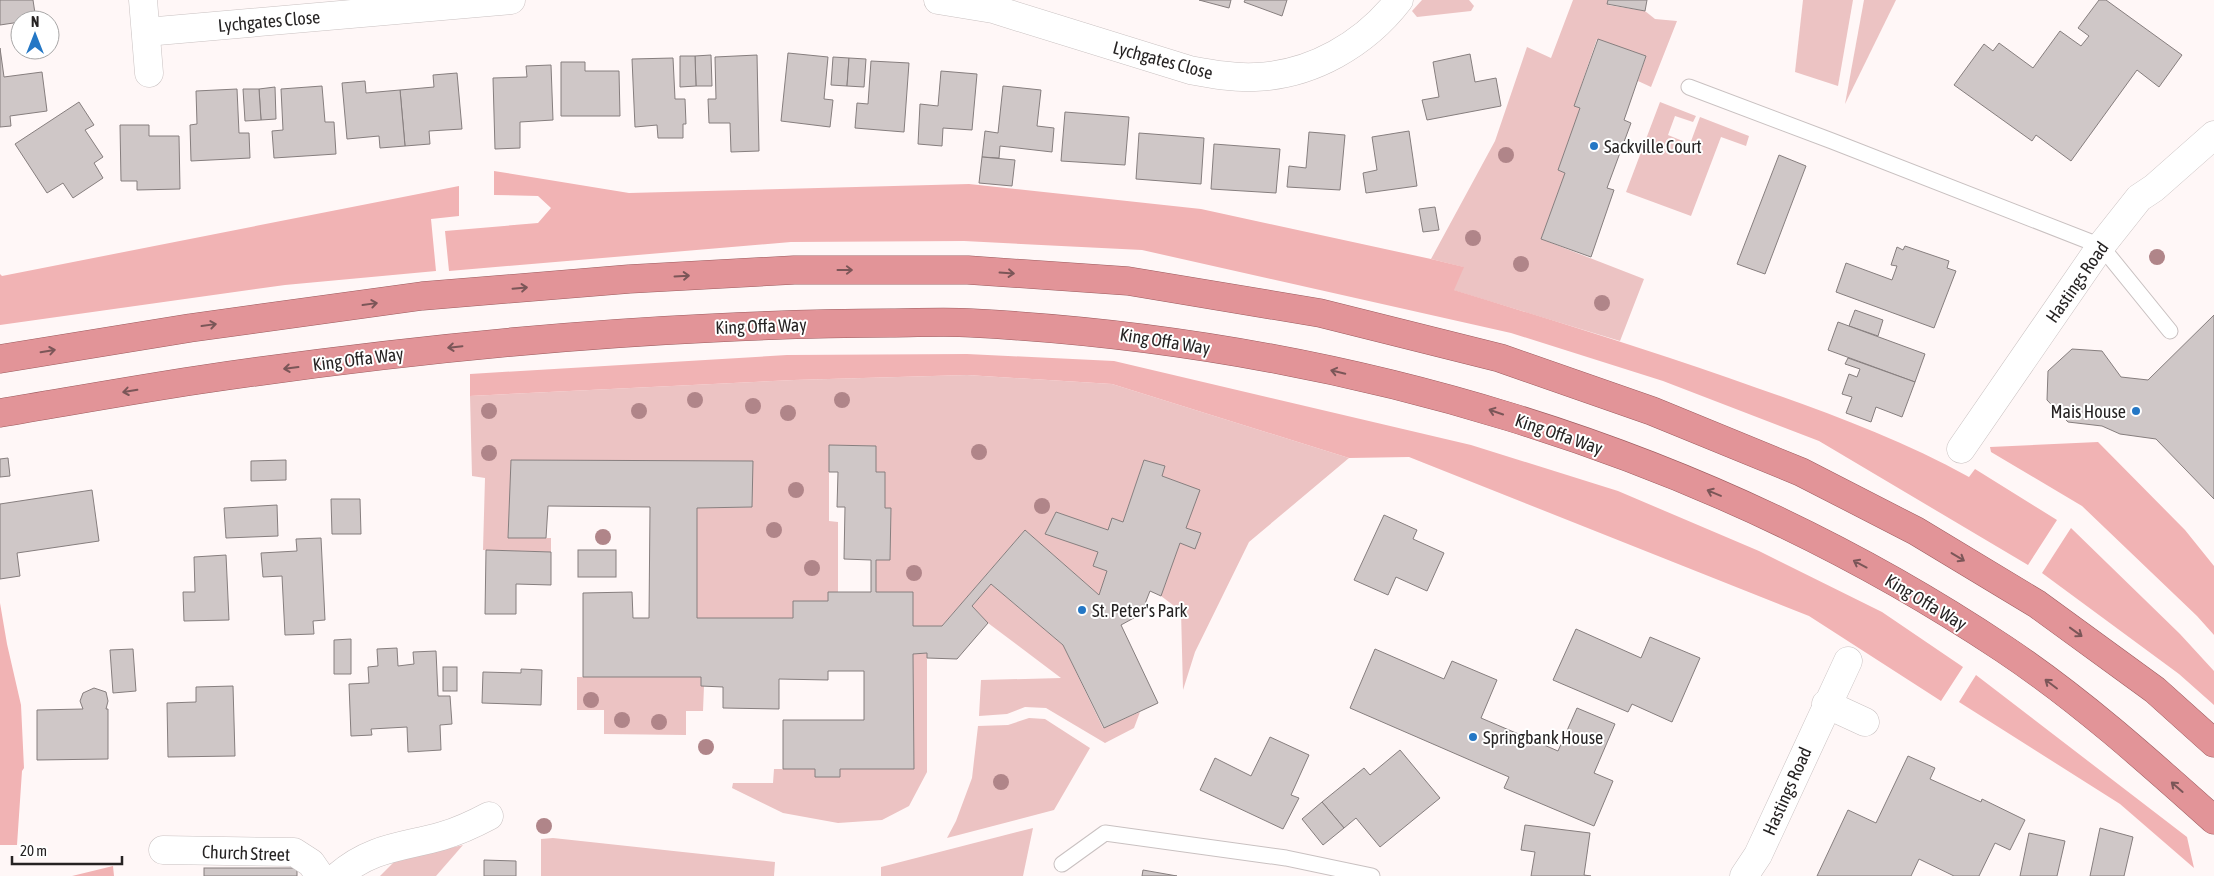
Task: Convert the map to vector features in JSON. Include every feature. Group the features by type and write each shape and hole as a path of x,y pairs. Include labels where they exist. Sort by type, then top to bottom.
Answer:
{"highway":[{"path":"0,359 190,328 422,296 629,279 794,270 968,270 1128,280 1320,313 1500,358 1652,410 1801,472 1916,531 2037,604 2155,690 2214,743"},
{"name":"King Offa Way","path":"0,413 197,380 426,350 638,331 795,324 966,322 1121,334 1305,363 1481,408 1626,456 1773,517 1898,584 2009,652 2117,734 2214,820"}],"street":[{"path":"143,0 149,73"},
{"name":"Lychgates Close","path":"146,32 511,0"},
{"name":"Lychgates Close","path":"938,0 992,9 1190,70 1222,76 1256,78 1298,71 1338,55 1386,18 1399,0"},
{"name":"Hastings Road","path":"1961,449 2101,246 2139,198 2154,188 2214,135"},
{"name":"Hastings Road","path":"1744,876 1758,855 1826,704 1848,661"},
{"path":"1826,704 1865,722"},
{"path":"338,876 350,865 374,852 443,836 470,826 489,816"},
{"name":"Church Street","path":"164,850 294,852 311,863 320,876"}],"lane":[{"path":"1689,87 2101,246 2170,331"},
{"path":"1062,864 1105,832 1286,858 1372,876"}],"shaded area":[{"path":"1422,0 1469,0 1474,6 1471,11 1417,17 1412,11"},
{"path":"1573,0 1608,0 1608,5 1645,11 1655,19 1677,21 1651,87 1638,81 1646,56 1597,39 1574,106 1580,108 1558,170 1565,173 1541,239 1644,279 1620,341 1453,290 1463,267 1431,259 1495,141 1527,47 1551,58"},
{"path":"1803,0 1853,0 1838,86 1795,72"},
{"path":"1864,0 1896,0 1845,104"},
{"path":"1660,102 1696,116 1693,122 1675,116 1668,135 1690,144 1700,117 1749,136 1746,146 1721,137 1691,216 1626,192"},
{"path":"494,171 629,193 969,184 1201,209 1431,259 1464,267 1454,290 1644,349 1811,407 1891,439 1969,477 1975,469 2057,520 2028,565 1819,441 1663,381 1511,333 1142,250 964,241 791,242 449,271 445,231 538,223 551,208 538,196 494,195"},
{"path":"459,186 459,216 431,219 436,271 285,285 0,325 0,274 2,276"},
{"path":"967,354 1114,361 1471,445 1618,491 1759,551 1882,612 1963,667 1941,701 1809,616 1409,457 1349,458 1112,384 967,375 794,380 470,396 470,374 787,355"},
{"path":"967,375 1112,384 1349,458 1249,542 1195,652 1183,690 1181,611 1161,596 1180,543 1195,548 1201,533 1186,528 1199,490 1162,476 1165,466 1144,460 1123,522 1108,530 1056,512 1046,534 1098,552 1093,566 1107,571 1099,595 1025,530 942,626 913,626 876,592 876,560 890,559 891,508 885,508 885,472 876,472 876,446 829,445 829,521 838,522 838,592 828,592 828,601 793,618 697,618 697,508 752,507 752,461 512,460 508,538 551,538 551,552 483,550 485,478 472,476 470,396 794,380"},
{"path":"2098,442 2185,530 2214,566 2214,635 2197,616 2082,506 1991,452 1990,447"},
{"path":"2071,528 2180,634 2214,671 2214,705 2179,674 2042,573"},
{"path":"991,584 1063,645 1103,728 1140,712 1134,728 1105,743 1046,708 1025,707 1007,714 979,716 981,680 1061,678 988,623 972,606"},
{"path":"0,603 21,705 24,768 22,771 17,845 0,845"},
{"path":"927,653 927,772 909,806 882,820 838,823 783,813 732,788 733,783 773,783 774,769 815,769 816,777 840,777 840,769 914,769 913,654"},
{"path":"1976,675 2187,837 2194,868 2120,804 1959,702"},
{"path":"577,677 701,677 701,686 704,686 703,711 686,711 686,735 604,734 604,710 577,710"},
{"path":"1029,718 1045,719 1090,748 1054,810 947,838 956,821 972,778 978,726 1008,725"},
{"path":"1033,828 1023,876 881,876 881,867"},
{"path":"553,838 775,862 774,876 541,876 541,839"},
{"path":"463,845 436,876 380,876 395,861"},
{"path":"113,866 114,876 72,876"}],"building":[{"path":"0,0 33,0 34,10 10,10 10,24 0,25"},
{"path":"1199,0 1231,0 1229,8"},
{"path":"1245,0 1287,0 1282,16 1244,2"},
{"path":"1608,0 1647,0 1645,11 1607,4"},
{"path":"2099,0 2106,0 2182,55 2159,87 2137,70 2071,161 2036,135 2032,141 1954,85 1984,44 1993,51 1999,43 2033,68 2060,31 2081,46 2089,36 2078,28"},
{"name":"Sackville Court","path":"1598,39 1646,56 1624,120 1631,123 1607,188 1614,190 1591,257 1541,239 1565,173 1558,170 1580,108 1574,106"},
{"path":"0,48 4,77 42,72 47,111 10,116 11,126 0,127"},
{"path":"788,53 828,57 824,99 833,100 830,127 781,121"},
{"path":"1470,54 1475,82 1496,78 1501,106 1427,120 1422,100 1439,97 1433,62"},
{"path":"711,55 712,86 696,86 695,56"},
{"path":"757,55 759,151 731,152 730,123 709,123 708,99 716,99 715,57"},
{"path":"680,56 695,56 696,86 680,87"},
{"path":"833,57 849,58 847,86 831,85"},
{"path":"673,58 675,99 685,99 686,124 683,124 683,138 658,138 657,125 635,127 632,59"},
{"path":"849,58 866,59 864,87 847,86"},
{"path":"871,61 909,63 904,132 855,128 857,103 868,104"},
{"path":"561,62 585,62 585,71 619,71 620,116 561,116"},
{"path":"551,65 553,120 520,122 520,148 495,149 493,78 527,77 526,66"},
{"path":"941,71 977,74 972,130 943,128 942,146 918,144 920,104 938,106"},
{"path":"457,73 462,129 429,131 430,144 405,146 400,90 434,87 433,75"},
{"path":"365,81 366,93 400,90 405,146 380,148 379,136 347,139 342,83"},
{"path":"322,86 325,122 334,122 336,154 274,158 272,131 283,130 281,89"},
{"path":"1003,86 1041,90 1037,126 1054,128 1052,152 1000,146 999,158 982,157 985,131 998,133"},
{"path":"275,87 276,119 261,120 259,89"},
{"path":"237,89 239,133 249,133 250,158 191,161 190,125 197,124 196,91"},
{"path":"243,89 259,89 261,120 245,121"},
{"path":"79,102 94,125 85,130 103,157 94,163 103,178 73,198 63,183 47,193 15,144"},
{"path":"1065,112 1129,117 1125,165 1061,161"},
{"path":"120,125 149,125 149,136 179,136 180,189 137,190 137,181 121,181"},
{"path":"1409,131 1417,186 1366,193 1363,173 1377,170 1372,137"},
{"path":"1309,132 1345,135 1340,190 1287,187 1289,166 1306,168"},
{"path":"1139,133 1204,138 1201,184 1136,179"},
{"path":"1214,144 1280,149 1276,193 1211,189"},
{"path":"1779,155 1806,166 1765,274 1737,264"},
{"path":"982,157 1015,160 1012,186 979,183"},
{"path":"1435,207 1439,230 1423,232 1419,209"},
{"path":"1905,246 1949,261 1947,268 1956,271 1934,328 1836,292 1846,263 1892,280 1897,266 1891,265 1897,247 1903,250"},
{"path":"1855,310 1883,320 1878,336 1849,326"},
{"name":"Mais House","path":"2214,315 2214,499 2156,439 2120,434 2102,426 2068,422 2047,400 2048,371 2072,349 2102,351 2121,377 2148,380"},
{"path":"1838,322 1925,354 1915,382 1828,350"},
{"path":"1848,358 1915,382 1902,417 1876,407 1871,422 1846,413 1852,397 1842,394 1849,374 1857,377 1860,369 1845,364"},
{"name":"St. Peter's Park","path":"829,445 876,446 876,472 885,472 885,508 891,508 890,560 876,560 876,592 913,592 913,626 942,626 1025,530 1099,595 1107,571 1093,566 1098,552 1045,534 1056,512 1108,530 1112,518 1123,522 1144,460 1165,466 1162,476 1200,490 1186,528 1201,533 1195,549 1180,543 1161,596 1150,591 1141,614 1121,625 1158,703 1104,728 1063,645 991,584 972,606 988,623 957,659 927,658 927,653 913,654 914,769 840,769 840,777 815,777 815,769 783,769 783,720 864,720 864,671 828,671 828,680 779,679 779,709 723,708 723,687 701,686 701,677 583,677 583,593 632,592 633,618 649,618 650,507 548,506 546,538 508,538 511,460 753,461 752,507 697,508 697,618 793,618 793,601 828,601 828,592 871,592 871,560 844,559 845,507 837,507 838,472 829,472"},
{"path":"8,458 10,476 0,477 0,459"},
{"path":"286,460 286,480 251,481 251,461"},
{"path":"92,490 99,541 17,553 20,576 0,579 0,504"},
{"path":"331,499 360,499 361,534 332,534"},
{"path":"277,505 278,536 226,538 224,508"},
{"path":"1384,515 1417,530 1413,539 1444,553 1427,591 1396,577 1388,595 1354,580"},
{"path":"321,538 325,620 313,621 314,634 285,635 282,576 263,577 261,553 297,551 296,539"},
{"path":"486,550 551,552 551,585 516,584 516,614 485,614"},
{"path":"578,550 616,550 616,577 578,577"},
{"path":"226,555 229,620 184,621 183,592 195,592 194,557"},
{"path":"1576,629 1641,658 1650,637 1700,658 1672,722 1632,704 1628,712 1553,680"},
{"path":"351,639 351,674 334,674 334,640"},
{"path":"397,648 398,666 414,664 413,652 436,651 438,696 450,696 452,724 440,725 441,750 408,752 407,727 371,729 372,735 351,736 349,684 369,683 368,667 378,666 377,649"},
{"path":"133,649 136,691 113,693 110,650"},
{"name":"Springbank House","path":"1375,649 1444,679 1452,661 1497,680 1481,718 1558,751 1577,708 1615,724 1594,773 1613,781 1594,826 1504,788 1509,777 1350,708"},
{"path":"443,667 457,667 457,691 443,691"},
{"path":"521,669 542,670 541,705 482,703 483,672 521,673"},
{"path":"233,686 235,756 168,757 167,703 196,702 196,687"},
{"path":"94,688 106,692 108,701 106,709 108,709 108,759 37,760 37,710 83,709 80,701 83,693"},
{"path":"1270,737 1309,755 1291,795 1299,798 1283,829 1200,790 1215,758 1251,776"},
{"path":"1400,750 1440,798 1380,847 1356,818 1344,828 1322,802 1364,768 1370,775"},
{"path":"1908,756 1935,768 1930,779 1981,802 1982,799 2025,820 2010,850 1995,843 1979,876 1954,876 1919,859 1911,876 1817,876 1848,810 1876,823"},
{"path":"1322,802 1344,828 1323,845 1302,819"},
{"path":"1525,825 1590,833 1584,875 1591,876 1531,876 1535,852 1521,850"},
{"path":"2100,828 2133,837 2124,876 2090,876"},
{"path":"2029,833 2065,841 2057,876 2020,876"},
{"path":"484,860 516,861 516,876 484,876"},
{"path":"204,868 297,868 297,876 204,876"},
{"path":"1143,870 1177,876 1142,876"}],"place":[{"name":"Sackville Court","path":"1594,146"},
{"name":"Mais House","path":"2136,411"},
{"name":"St. Peter's Park","path":"1082,610"},
{"name":"Springbank House","path":"1473,737"}]}
